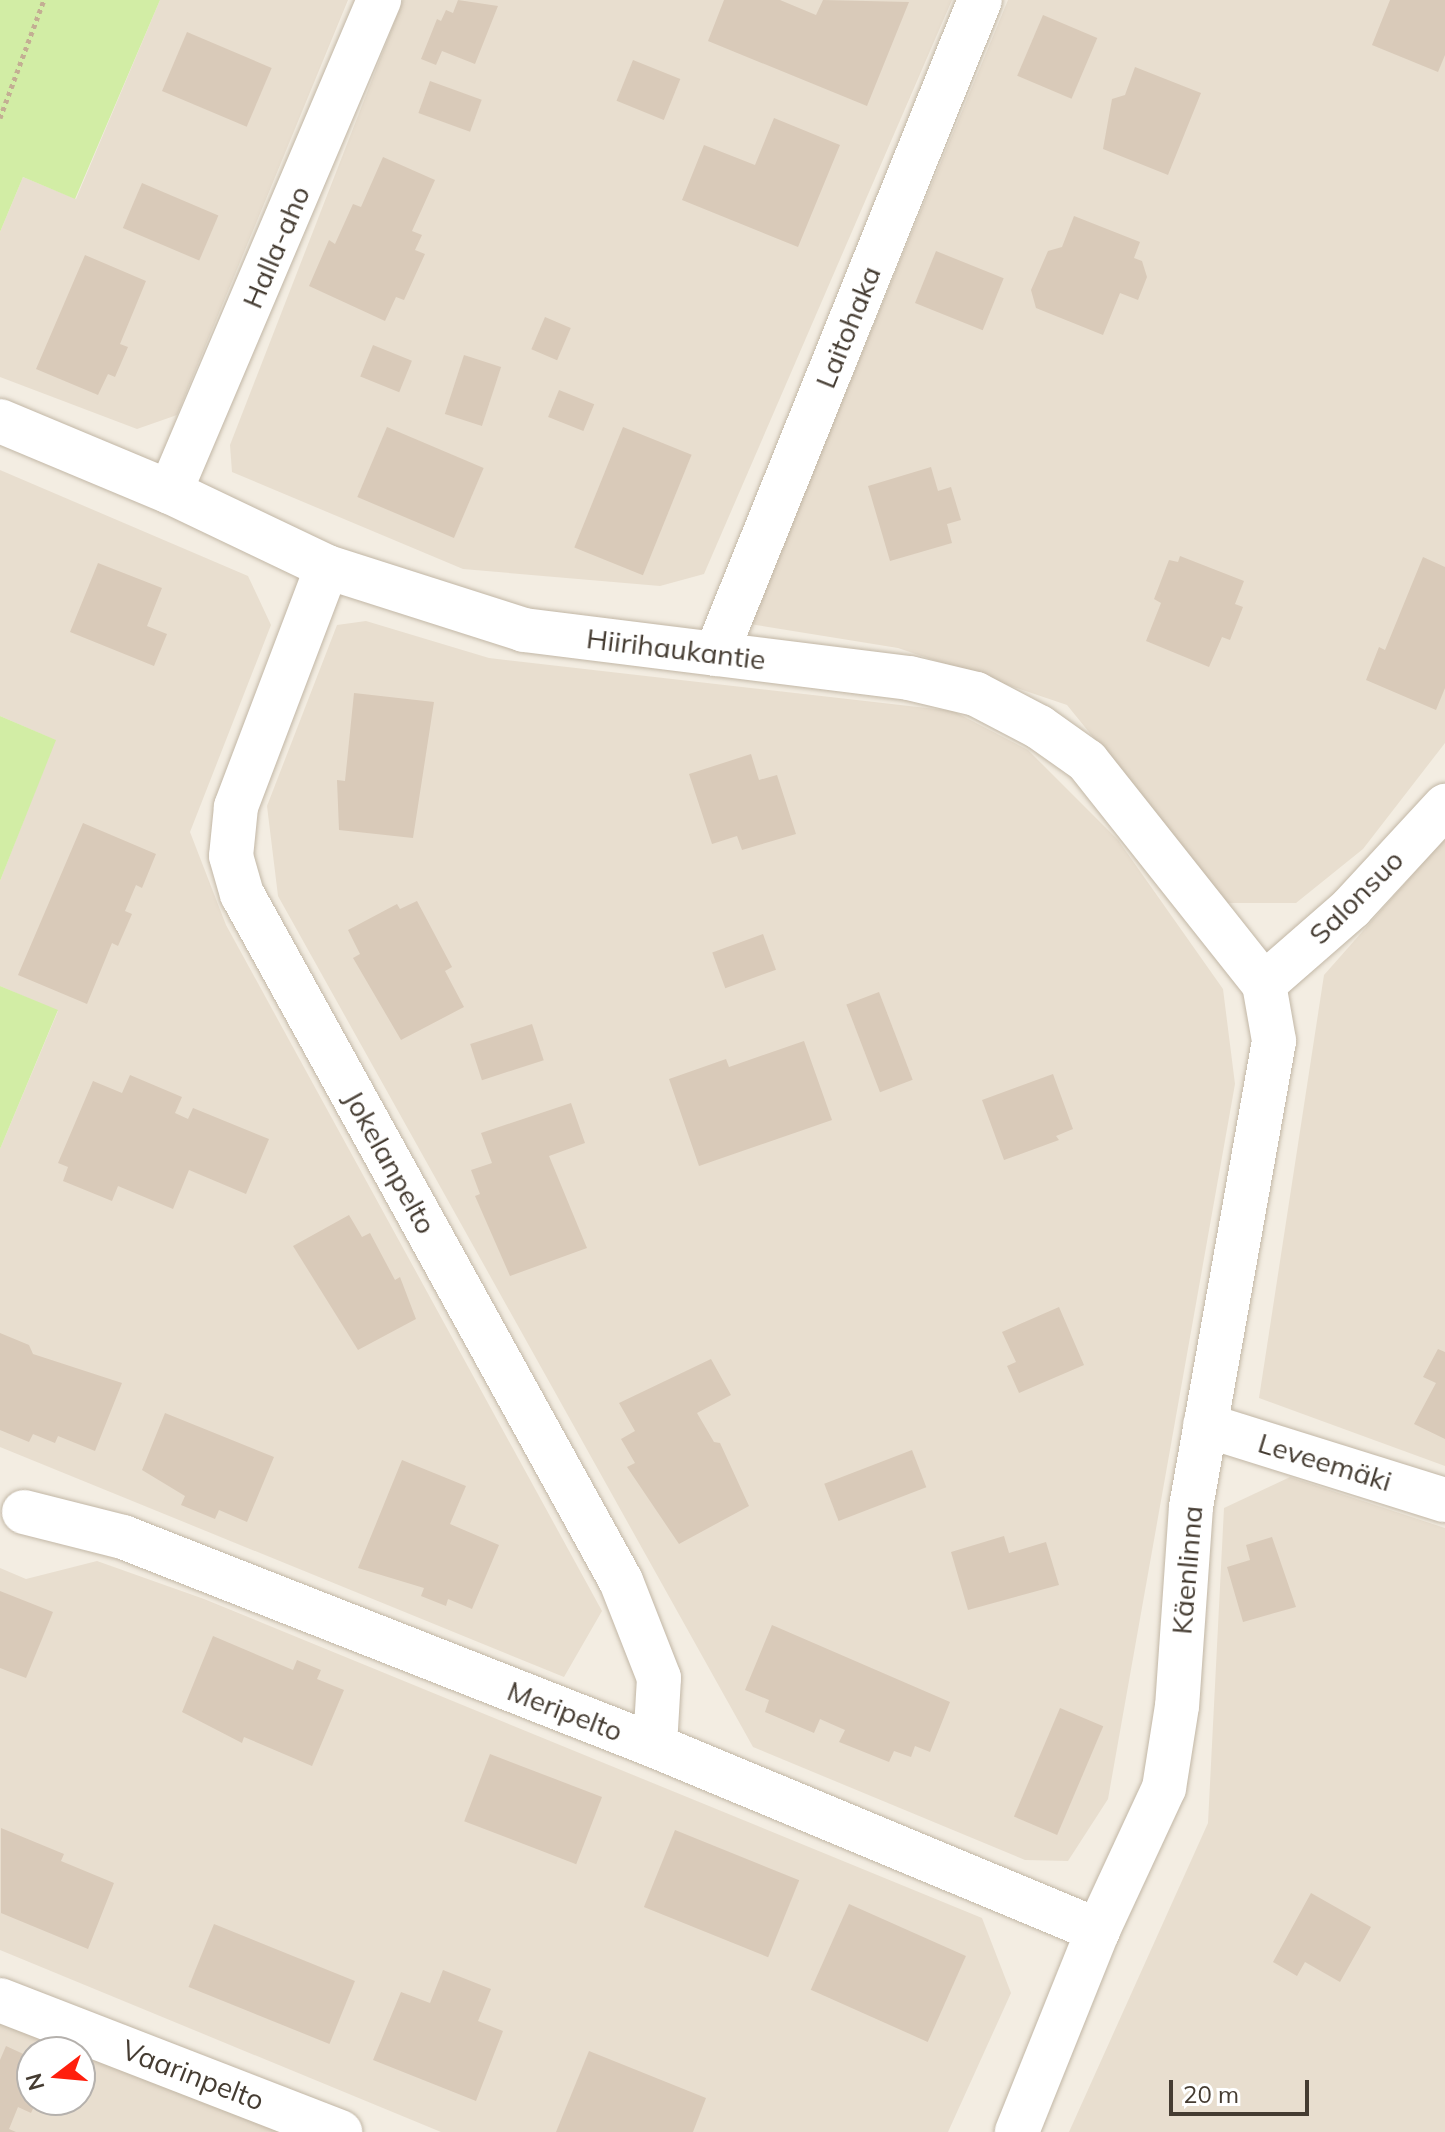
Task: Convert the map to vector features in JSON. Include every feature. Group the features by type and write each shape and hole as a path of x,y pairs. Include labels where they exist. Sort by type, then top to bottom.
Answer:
{"street":[{"name":"Halla-aho","path":"170,492 379,0"},
{"name":"Laitohaka","path":"716,654 980,0"},
{"name":"Hiirihaukantie","path":"0,421 170,492 327,567 524,630 936,684 976,694 1039,727 1087,761 1264,984"},
{"name":"Jokelanpelto","path":"327,567 236,807 231,856 242,894 621,1581 659,1678 655,1746"},
{"name":"Salonsuo","path":"1264,984 1351,908 1445,806"},
{"name":"Käenlinna","path":"1017,2132 1098,1930 1164,1788 1177,1706 1191,1507 1274,1041 1264,984"},
{"name":"Leveemäki","path":"1205,1425 1445,1500"},
{"name":"Meripelto","path":"24,1512 123,1537 655,1746 1098,1930"},
{"name":"Vaarinpelto","path":"0,2000 340,2132"}],"path":[{"path":"0,118 44,0"}],"shaded area":[{"path":"160,0 348,0 177,415 137,429 0,377 0,232 23,177 76,199"},
{"path":"403,0 952,0 704,574 660,586 463,569 232,472 230,445"},
{"path":"1008,0 1445,0 1445,743 1363,849 1296,903 1228,903 1067,705 898,648 750,624"},
{"path":"0,470 248,576 271,625 190,832 226,925 602,1611 564,1677 0,1447 0,1149 58,1011 0,986 0,881 55,740 0,716"},
{"path":"366,621 489,658 953,711 1028,750 1118,840 1223,989 1235,1084 1108,1799 1068,1861 1025,1860 753,1747 278,896 267,806 337,625"},
{"path":"1445,838 1445,1466 1259,1398 1324,975"},
{"path":"1290,1477 1445,1528 1445,2132 1069,2132 1208,1823 1224,1508"},
{"path":"97,1561 204,1599 982,1918 1011,1993 948,2132 441,2132 0,1950 0,1568 26,1579"},
{"path":"0,2019 42,2036 16,2036 16,2116 96,2116 96,2058 280,2132 0,2132"}],"green space":[{"path":"0,0 160,0 75,199 23,177 0,232"},
{"path":"0,716 56,740 0,881"},
{"path":"0,986 58,1010 0,1149"}],"building":[{"path":"458,0 498,6 475,64 442,51 436,65 421,59 437,19 441,21 446,10 453,13"},
{"path":"724,0 780,0 816,15 823,0 909,2 867,106 708,41"},
{"path":"1390,0 1445,0 1445,55 1438,72 1372,45"},
{"path":"1043,15 1097,38 1072,99 1017,76"},
{"path":"187,32 272,68 247,127 162,91"},
{"path":"633,60 680,79 664,120 617,101"},
{"path":"1135,67 1201,93 1168,175 1103,149 1112,99 1125,95"},
{"path":"430,81 482,100 470,132 418,113"},
{"path":"774,118 840,145 798,247 682,200 704,145 755,165"},
{"path":"383,157 435,180 412,231 422,235 415,250 425,254 404,300 396,297 385,321 309,286 329,240 335,244 353,204 361,207"},
{"path":"142,183 218,215 199,261 123,228"},
{"path":"1074,216 1140,242 1134,258 1142,261 1147,277 1138,300 1120,293 1103,335 1036,308 1031,290 1048,251 1062,247"},
{"path":"936,251 1004,278 983,330 915,303"},
{"path":"85,255 146,281 120,344 128,347 115,377 108,374 98,395 36,369"},
{"path":"545,317 571,328 557,360 531,349"},
{"path":"373,345 412,361 399,392 360,377"},
{"path":"464,355 501,367 482,426 445,414"},
{"path":"559,390 594,404 583,431 548,417"},
{"path":"387,427 484,468 454,538 357,497"},
{"path":"623,427 692,455 643,575 574,548"},
{"path":"931,467 938,491 951,487 961,520 947,524 952,543 890,561 868,486"},
{"path":"1180,556 1244,581 1235,604 1243,607 1230,640 1222,637 1209,667 1146,641 1161,603 1154,599 1169,560 1178,562"},
{"path":"1423,557 1445,567 1445,688 1436,710 1366,680 1379,647 1385,650"},
{"path":"98,563 162,588 147,626 167,634 154,666 70,632"},
{"path":"354,693 434,702 413,838 339,830 337,780 345,781"},
{"path":"751,754 759,780 777,775 796,834 742,850 737,836 712,844 689,774"},
{"path":"83,823 156,854 142,888 136,885 125,911 132,914 118,946 112,943 87,1004 18,975"},
{"path":"417,901 452,967 445,971 464,1007 401,1040 353,958 360,954 348,930 397,904 400,909"},
{"path":"763,934 776,970 725,988 712,952"},
{"path":"879,992 913,1080 880,1092 846,1005"},
{"path":"532,1024 544,1060 482,1080 470,1044"},
{"path":"804,1041 832,1120 699,1166 669,1079 726,1059 729,1067"},
{"path":"1053,1074 1073,1129 1056,1136 1059,1140 1004,1160 982,1100"},
{"path":"130,1075 182,1097 175,1113 188,1119 193,1108 269,1139 246,1194 189,1170 173,1209 118,1186 112,1201 63,1181 68,1167 58,1163 93,1081 122,1093"},
{"path":"571,1103 585,1143 549,1156 587,1248 510,1276 475,1196 480,1194 471,1170 492,1163 481,1133"},
{"path":"349,1215 362,1237 370,1233 395,1280 400,1277 416,1319 358,1350 293,1246"},
{"path":"1059,1307 1084,1365 1019,1393 1007,1366 1016,1362 1002,1332"},
{"path":"0,1333 29,1345 33,1354 122,1383 95,1451 58,1436 55,1443 33,1434 29,1442 0,1430"},
{"path":"1438,1349 1445,1352 1445,1439 1414,1424 1436,1383 1423,1377"},
{"path":"711,1359 731,1395 697,1413 714,1442 720,1443 749,1506 679,1544 627,1467 635,1463 621,1439 635,1431 619,1403"},
{"path":"165,1413 274,1457 247,1522 219,1510 215,1519 181,1505 185,1496 142,1470"},
{"path":"912,1450 926,1487 839,1521 824,1484"},
{"path":"402,1460 466,1486 450,1524 499,1545 472,1609 448,1599 446,1606 421,1596 424,1588 358,1568"},
{"path":"1004,1536 1009,1553 1046,1542 1059,1585 968,1610 951,1552"},
{"path":"1272,1537 1296,1607 1243,1622 1227,1567 1250,1560 1246,1545"},
{"path":"0,1591 53,1612 26,1678 0,1668"},
{"path":"772,1625 950,1702 930,1752 915,1746 911,1757 894,1751 889,1762 839,1742 845,1730 820,1719 814,1733 765,1712 769,1700 745,1690"},
{"path":"213,1636 293,1670 297,1660 321,1670 317,1679 344,1690 312,1766 244,1737 242,1743 182,1712"},
{"path":"1060,1708 1103,1726 1057,1835 1014,1817"},
{"path":"490,1754 602,1797 576,1864 464,1821"},
{"path":"1,1828 64,1854 61,1861 114,1883 88,1949 1,1913"},
{"path":"675,1830 799,1880 768,1957 644,1907"},
{"path":"1311,1893 1371,1927 1340,1982 1305,1962 1297,1976 1273,1962"},
{"path":"849,1904 966,1956 928,2042 811,1990"},
{"path":"214,1924 355,1981 329,2044 189,1987"},
{"path":"443,1970 491,1989 478,2021 503,2031 476,2101 373,2060 401,1992 430,2003"},
{"path":"6,2046 16,2051 16,2112 9,2129 16,2132 0,2132 0,2060"},
{"path":"589,2051 706,2098 693,2132 556,2132"}]}
